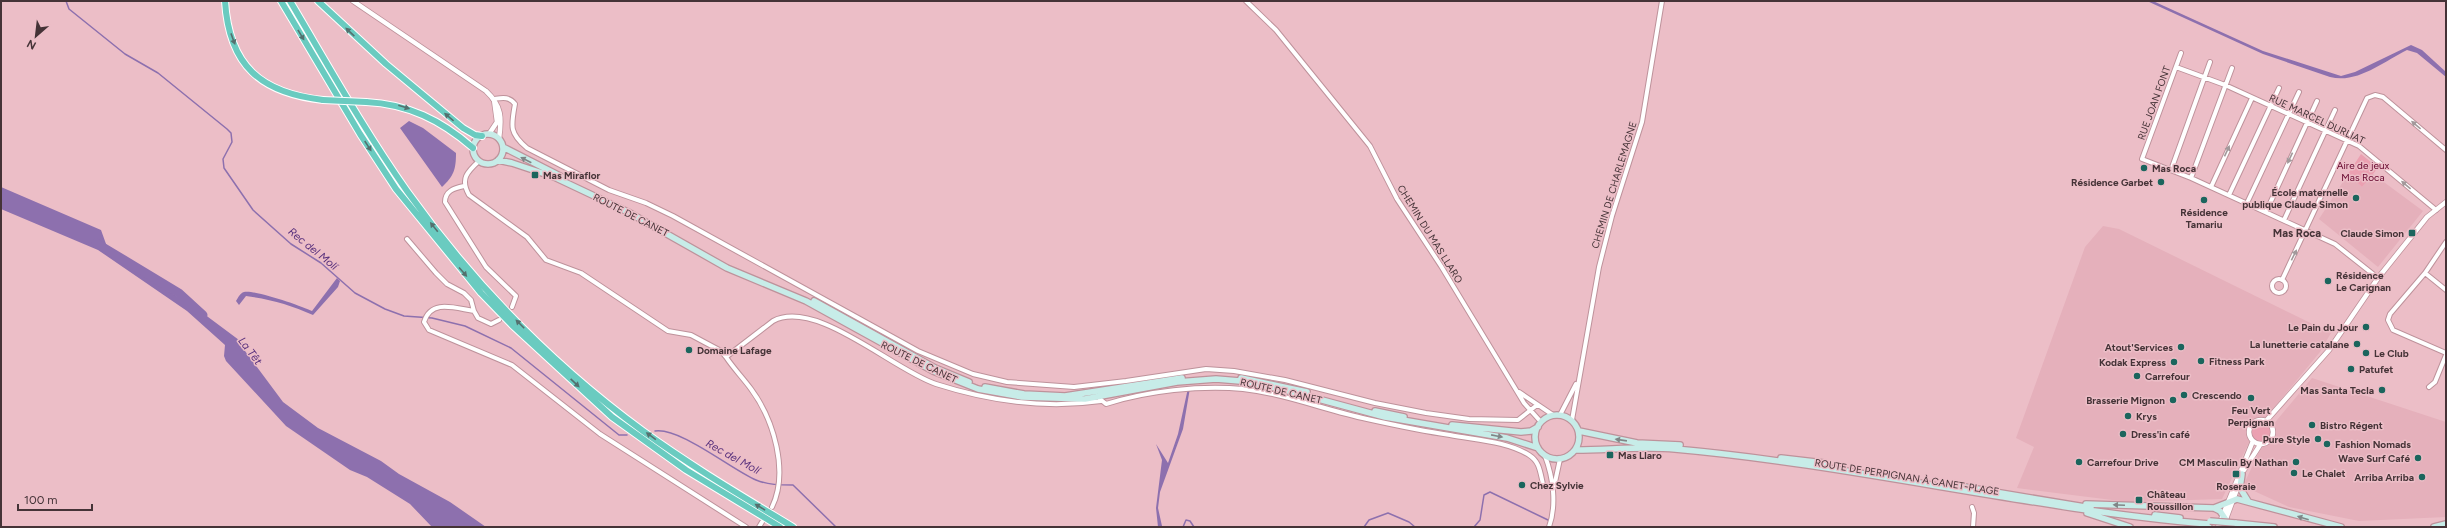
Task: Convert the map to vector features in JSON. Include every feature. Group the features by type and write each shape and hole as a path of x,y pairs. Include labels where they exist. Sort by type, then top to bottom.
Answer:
{"highway":[{"path":"225,1 225,15 233,40 244,62 252,73 269,86 283,93 323,100 366,102 402,106 419,112 473,148"},
{"path":"281,1 356,127 396,189 449,256 486,298 512,325 612,417 686,470 780,527"},
{"path":"290,1 354,110 408,191 444,239 499,302 561,363 641,429 712,478 793,527"},
{"path":"318,1 375,54 445,114 469,132 482,136"}],"main road":[{"path":"488,134 499,139 503,147 498,160 489,164 479,161 473,148 482,136 488,134"},
{"name":"ROUTE DE CANET","path":"503,147 655,222 739,270 822,306 935,368 979,385 1024,394 1065,396 1175,378 1216,376 1241,378 1285,386 1358,407 1435,422 1521,432 1531,432 1539,425"},
{"name":"ROUTE DE CANET","path":"498,160 554,177 628,212 727,268 806,301 900,354 953,380 998,394 1022,398 1058,400 1100,399 1176,382 1216,380 1240,382 1285,390 1385,417 1507,438 1538,448"},
{"path":"1553,415 1560,415 1572,420 1579,431 1580,438 1576,450 1560,459 1546,456 1538,448 1535,438 1539,425 1553,415"},
{"name":"ROUTE DE PERPIGNAN À CANET-PLAGE","path":"1579,431 1637,442 1725,450 1848,467 2110,511 2234,525"},
{"name":"ROUTE DE PERPIGNAN À CANET-PLAGE","path":"1576,450 1674,449 1747,457 1849,470 2075,509 2210,522"},
{"path":"2242,474 2240,488 2248,501"},
{"path":"2050,501 2214,508 2230,500 2248,501 2309,520 2341,527"},
{"path":"2214,508 2224,517"},
{"path":"2075,509 2130,527"},
{"path":"2434,527 2446,524"},
{"path":"2234,525 2274,527"}],"street":[{"path":"353,1 451,66 493,98 502,114 499,139"},
{"name":"CHEMIN DU MAS LLARO","path":"1246,1 1276,30 1370,146 1397,199 1441,266 1524,403 1531,409 1539,425"},
{"name":"CHEMIN DE CHARLEMAGNE","path":"1572,420 1599,267 1612,216 1642,122 1662,1"},
{"name":"RUE JOAN FONT","path":"2171,170 2142,160 2181,53"},
{"path":"2210,62 2171,170 2335,244 2378,278"},
{"name":"RUE MARCEL DURLIAT","path":"2176,67 2225,85 2359,146 2436,210"},
{"path":"2191,178 2232,68"},
{"path":"2229,195 2279,88"},
{"path":"2247,203 2299,92"},
{"path":"2282,280 2367,98 2375,95 2383,97 2446,150"},
{"path":"493,98 506,97 515,104 512,132 516,139 528,148 609,190 673,216 918,351 942,363 989,379 1074,386 1109,384 1206,369 1262,375 1396,408 1469,419 1518,420 1537,405"},
{"path":"488,134 497,122 493,98"},
{"path":"2210,187 2252,98"},
{"path":"2266,212 2317,101"},
{"path":"2284,220 2335,110"},
{"path":"479,161 465,178 464,186 469,195 527,237 546,260 581,273 668,331 691,334 721,351 751,389 762,407 771,430 780,478 778,494 772,507"},
{"path":"464,186 449,191 445,197 445,202 486,267 516,296 512,307"},
{"path":"2266,421 2274,415 2329,350 2378,278 2427,216 2446,202"},
{"path":"407,239 443,280 464,293 471,300 474,311 485,322 491,324 499,320"},
{"path":"2429,387 2435,382 2446,354 2393,330 2389,325 2390,314 2426,273 2446,242"},
{"path":"2426,273 2446,290"},
{"path":"474,311 444,307 433,308 427,312 424,321 429,330 485,352 516,367 600,434 746,527"},
{"path":"726,357 773,321 782,317 795,316 831,327 902,369 936,384 1024,403 1052,406 1100,399 1106,404 1144,394 1194,390 1243,389 1315,404 1366,419 1497,443 1530,456 1540,469 1542,484 1553,486"},
{"name":"CHEMIN DE CHARLEMAGNE","path":"1560,415 1574,392 1579,374"},
{"path":"1516,390 1553,415"},
{"path":"2230,500 2242,474 2260,445 2271,440 2274,433 2272,426 2274,415"},
{"path":"2260,445 2253,441 2249,435 2251,426 2259,420 2266,421 2272,426"},
{"path":"2218,527 2224,517 2253,441"},
{"path":"1546,456 1553,486 1553,515 1549,527"},
{"path":"1553,486 1560,459"},
{"path":"1972,507 1974,513 1973,527"},
{"path":"2224,517 2224,527"},
{"path":"758,527 762,522"}],"shaded area":[{"path":"2147,1 2153,1 2263,51 2341,76 2355,72 2411,45 2422,50 2446,72 2446,77 2417,53 2407,50 2360,75 2340,78 2330,77 2263,54"},
{"path":"409,121 423,128 456,153 454,172 442,187 400,128"},
{"path":"2348,174 2362,187 2373,174 2423,211 2378,267 2319,219"},
{"path":"1,187 101,230 110,255 196,308 243,343 245,351 283,402 318,428 381,461 399,474 450,502 486,527 432,527 410,504 367,477 350,470 286,426 226,361 224,356 225,345 187,311 98,250 1,209"},
{"path":"2103,226 2119,229 2331,333 2320,352 2264,420 2259,420 2249,435 2251,438 2222,499 2128,502 2017,488 2034,447 2016,438 2085,247"},
{"path":"337,278 340,281 338,287 313,315 288,305 264,299 246,296 239,305 236,301 241,293 257,293 278,298 312,311"},
{"path":"2312,378 2446,422 2446,517 2359,521 2289,507 2243,486 2259,452 2264,445 2268,443 2273,429 2272,426"},
{"path":"1188,388 1190,388 1183,429 1160,492 1158,508 1162,526 1158,527 1156,508 1162,460 1156,444 1168,463 1178,434"}],"green space":[{"name":"Aire de jeux Mas Roca","path":"2361,154 2378,168 2362,187 2348,174"},
{"path":"2261,420 2270,423 2273,432 2270,441 2261,444 2252,441 2249,432 2252,423"}],"waterway":[{"name":"Rec del Molí","path":"66,1 69,9 125,54 158,73 231,133 232,142 223,159 224,168 253,210 291,244 321,263 355,293 385,309 404,316 432,318 465,326 511,348 619,435 627,435"},
{"name":"La Têt","path":"96,243 179,293 203,315"},
{"name":"Rec del Molí","path":"655,431 666,432 692,442 746,475 761,482 779,485 793,485 836,527"},
{"path":"1474,527 1480,520 1484,495 1490,492 1548,520"},
{"path":"1364,527 1369,520 1388,513 1409,522 1415,527"},
{"path":"1183,527 1186,520 1190,521 1194,527"}],"place":[{"name":"Mas Roca","path":"2144,168"},
{"name":"Mas Miraflor","path":"535,175"},
{"name":"Résidence Garbet","path":"2161,182"},
{"name":"École maternelle publique Claude Simon","path":"2356,198"},
{"name":"Résidence Tamariu","path":"2204,200"},
{"name":"Claude Simon","path":"2412,233"},
{"name":"Résidence Le Carignan","path":"2328,281"},
{"name":"Le Pain du Jour","path":"2366,327"},
{"name":"La lunetterie catalane","path":"2357,344"},
{"name":"Atout'Services","path":"2181,347"},
{"name":"Domaine Lafage","path":"689,350"},
{"name":"Le Club","path":"2366,353"},
{"name":"Fitness Park","path":"2201,361"},
{"name":"Kodak Express","path":"2174,362"},
{"name":"Patufet","path":"2351,369"},
{"name":"Carrefour","path":"2137,376"},
{"name":"Mas Santa Tecla","path":"2382,390"},
{"name":"Crescendo","path":"2184,395"},
{"name":"Feu Vert Perpignan","path":"2251,398"},
{"name":"Brasserie Mignon","path":"2173,400"},
{"name":"Krys","path":"2128,416"},
{"name":"Bistro Régent","path":"2312,425"},
{"name":"Dress'in café","path":"2123,434"},
{"name":"Pure Style","path":"2318,439"},
{"name":"Fashion Nomads","path":"2327,444"},
{"name":"Mas Llaro","path":"1610,455"},
{"name":"Wave Surf Café","path":"2418,458"},
{"name":"Carrefour Drive","path":"2079,462"},
{"name":"CM Masculin By Nathan","path":"2296,462"},
{"name":"Le Chalet","path":"2294,473"},
{"name":"Roseraie","path":"2236,474"},
{"name":"Arriba Arriba","path":"2422,477"},
{"name":"Chez Sylvie","path":"1522,485"},
{"name":"Château Roussillon","path":"2139,500"}],"district":[{"name":"Mas Roca","path":"2297,233"}]}
